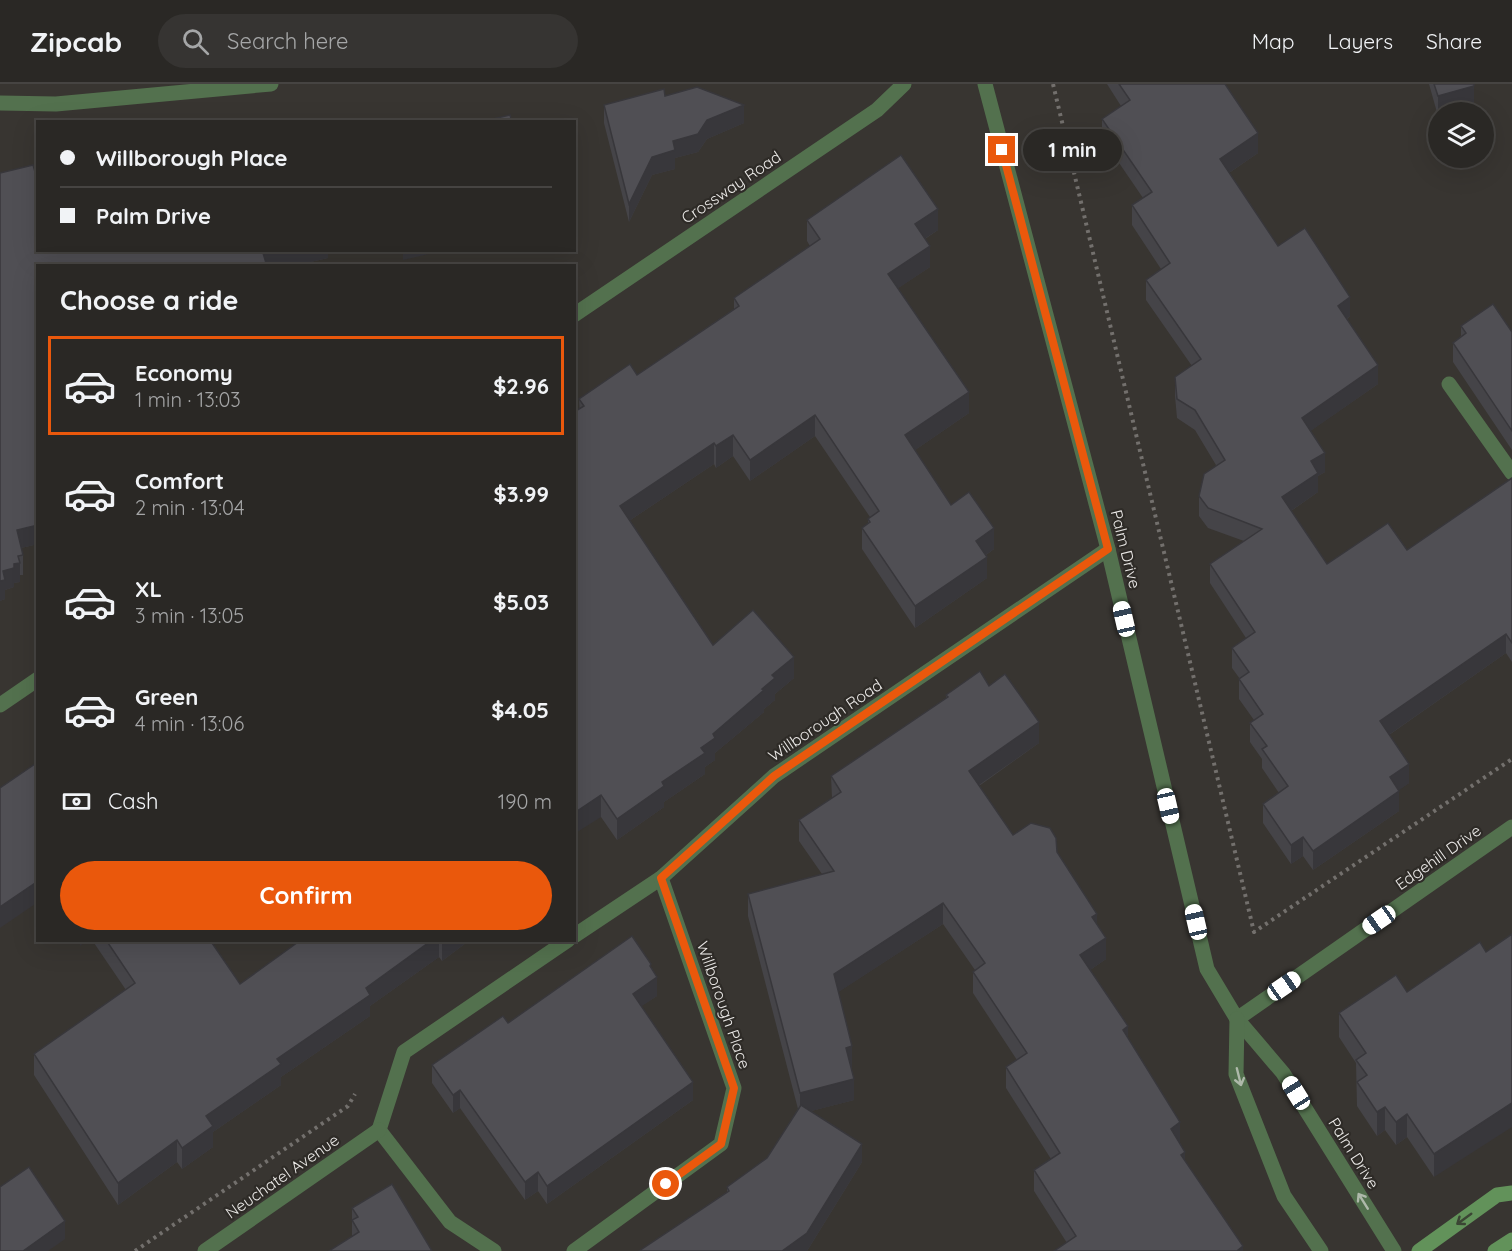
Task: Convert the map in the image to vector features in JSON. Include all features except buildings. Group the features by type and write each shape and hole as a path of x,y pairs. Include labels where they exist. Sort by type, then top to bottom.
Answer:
{"main road":[{"path":"1419,1251 1497,1195 1512,1193"},
{"path":"1495,1251 1512,1240"}],"street":[{"path":"0,103 56,104 271,84"},
{"name":"Crossway Road","path":"576,314 877,110 904,84"},
{"name":"Palm Drive","path":"985,84 1108,549 1207,969 1237,1019 1283,1073 1394,1251"},
{"path":"1449,384 1512,473"},
{"name":"Willborough Road","path":"576,935 661,878 774,776 1108,549"},
{"path":"0,705 36,680"},
{"name":"Edgehill Drive","path":"1237,1019 1512,827"},
{"name":"Willborough Place","path":"574,1251 721,1144 734,1088 661,878"},
{"path":"494,1251 450,1222 379,1130 404,1052 565,942"},
{"path":"1237,1019 1236,1074 1284,1196 1321,1251"},
{"name":"Neuchatel Avenue","path":"206,1251 379,1130"}],"path":[{"path":"1053,84 1254,932 1512,759"},
{"path":"135,1251 348,1106 357,1089"}],"route":[{"path":"666,1184 721,1144 734,1088 661,878 774,776 1108,549 1002,150"}]}
